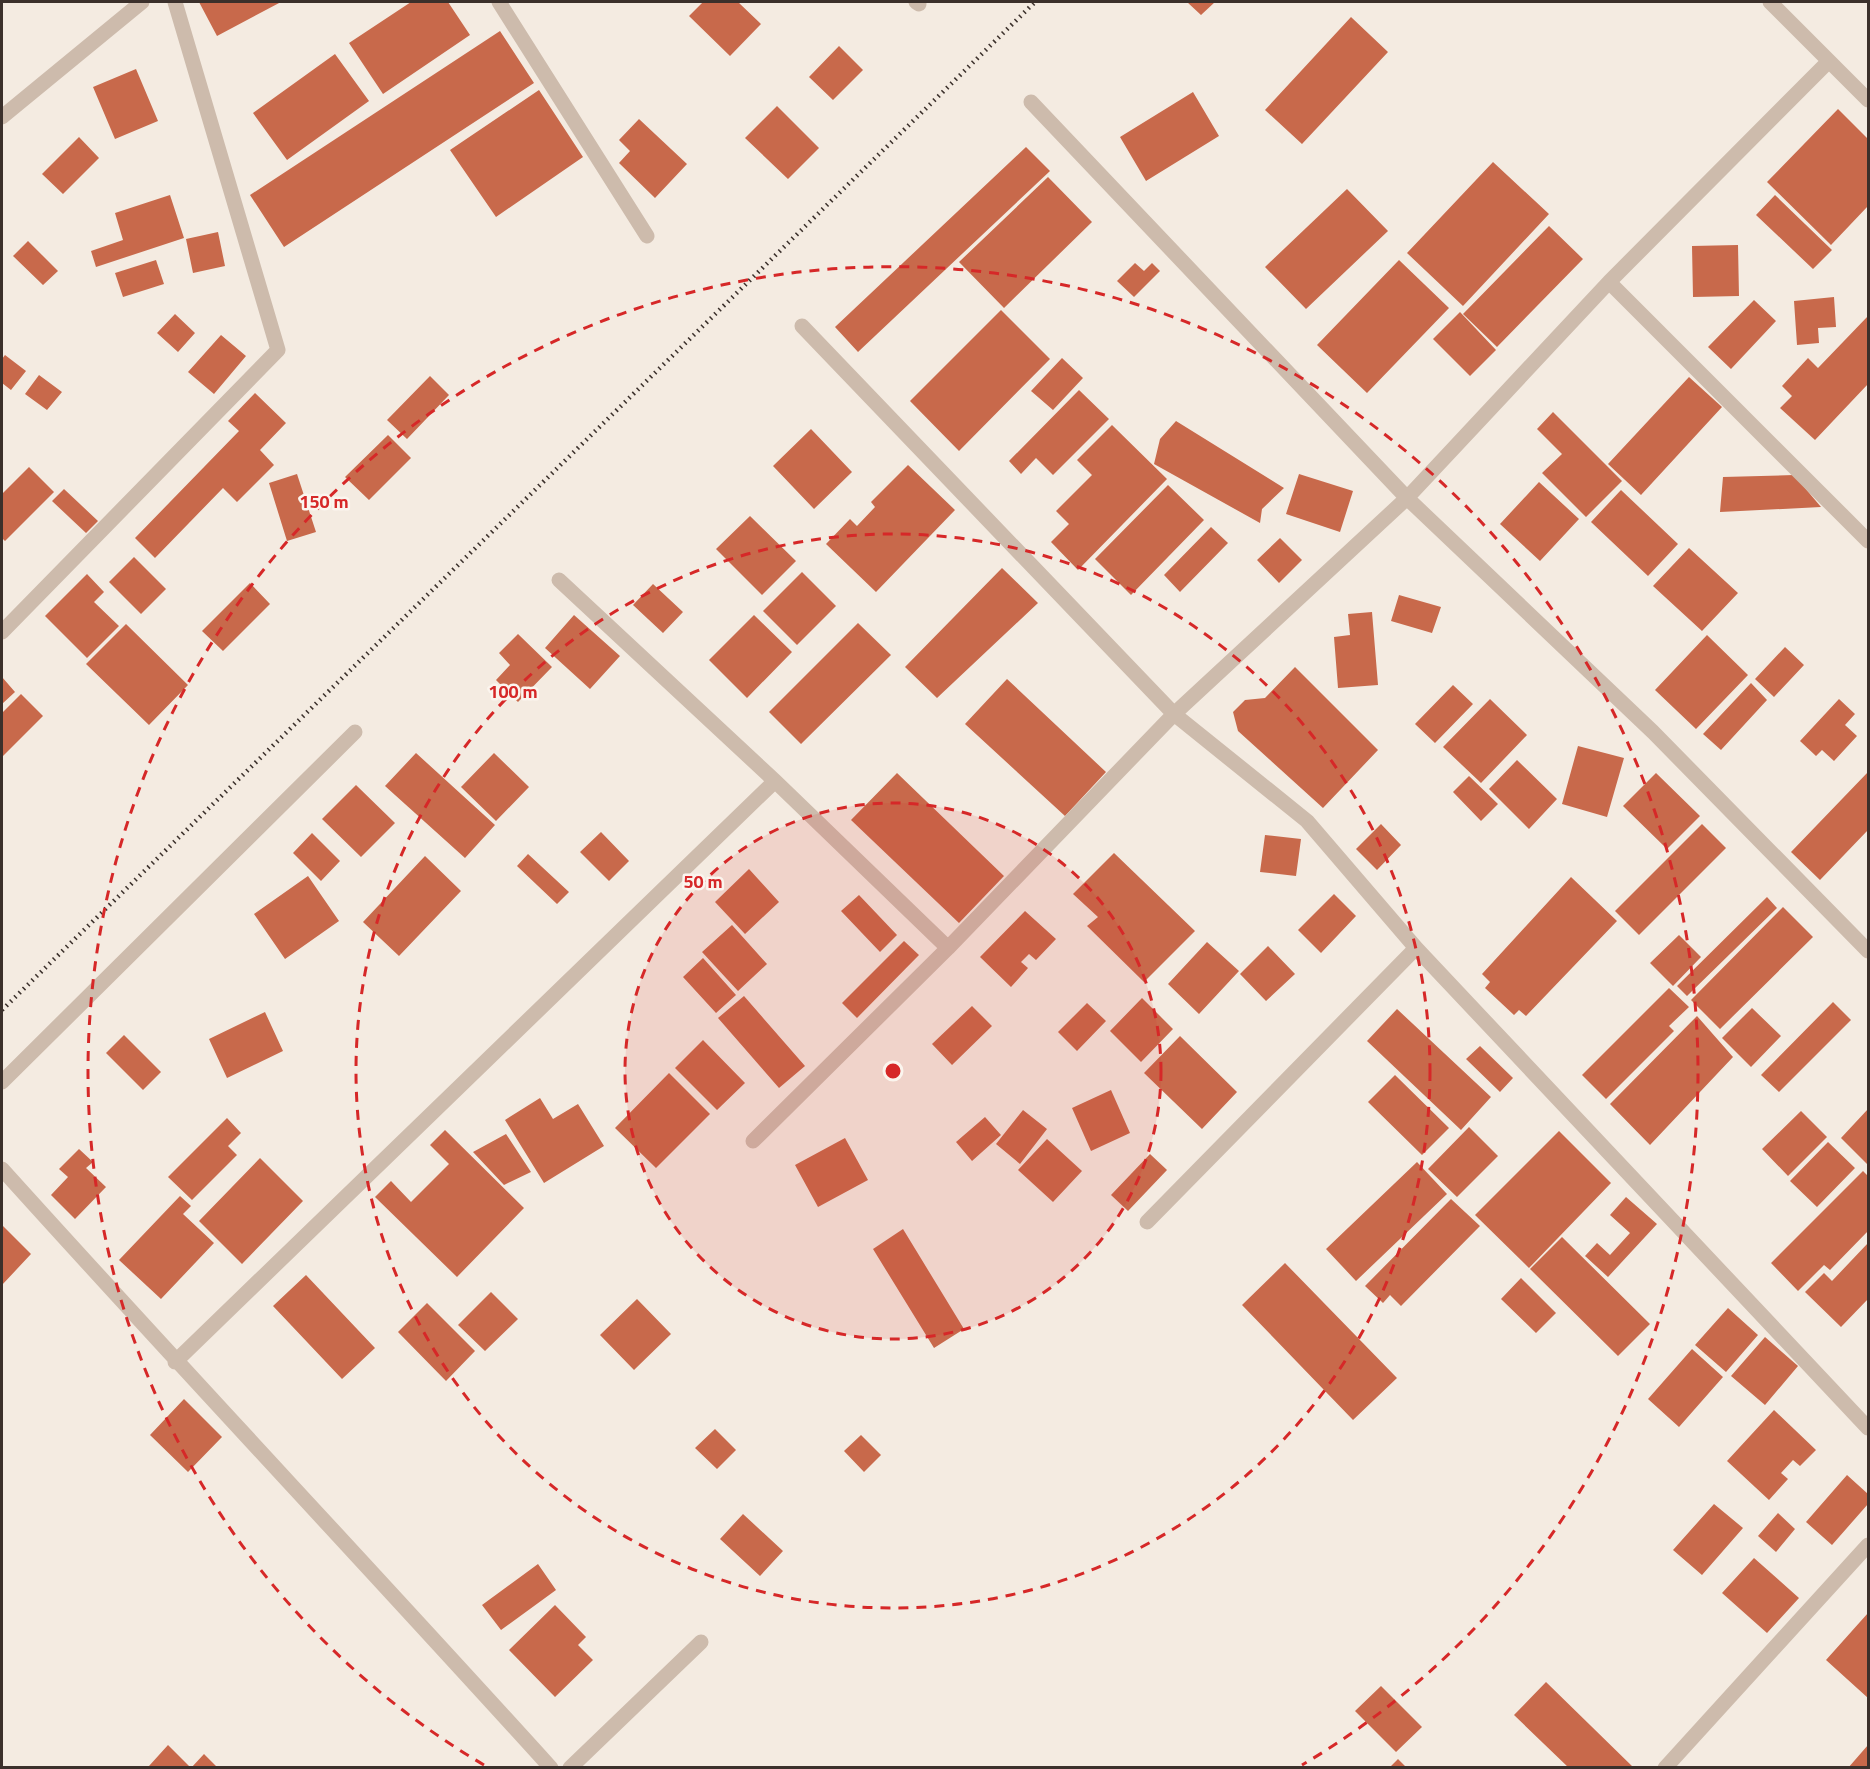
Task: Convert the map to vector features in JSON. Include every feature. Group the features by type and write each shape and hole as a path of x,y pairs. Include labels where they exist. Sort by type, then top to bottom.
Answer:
{"street":[{"path":"2,117 142,2"},
{"path":"2,632 278,350 175,2"},
{"path":"499,2 647,236"},
{"path":"1770,2 1828,62 1869,100"},
{"path":"753,1142 948,948 1174,714 1407,498 1609,282 1828,62"},
{"path":"1031,102 1407,498 1653,732 1869,951"},
{"path":"1609,282 1869,541"},
{"path":"802,326 1174,714 1307,821 1416,948 1869,1428"},
{"path":"559,580 775,781 948,948"},
{"path":"2,1082 355,732"},
{"path":"175,1362 775,781"},
{"path":"1147,1222 1416,948"},
{"path":"2,1169 175,1362 342,1539 551,1767"},
{"path":"1665,1767 1869,1545"},
{"path":"570,1767 701,1642"}],"building":[{"path":"199,2 281,2 217,36"},
{"path":"411,2 448,2 470,35 383,94 349,43"},
{"path":"703,2 738,2 761,24 730,56 689,16"},
{"path":"1187,2 1215,2 1201,15"},
{"path":"1351,17 1388,52 1302,144 1265,110"},
{"path":"500,31 534,83 284,247 250,195"},
{"path":"839,46 863,70 833,100 809,77"},
{"path":"335,54 369,101 287,160 253,113"},
{"path":"136,69 158,121 115,139 93,87"},
{"path":"539,90 583,157 496,217 450,150"},
{"path":"1193,92 1219,136 1146,181 1120,137"},
{"path":"777,106 819,148 788,179 745,138"},
{"path":"1838,109 1868,139 1868,206 1831,245 1767,182"},
{"path":"639,119 687,164 655,198 619,163 630,151 619,140"},
{"path":"79,137 99,158 63,194 42,174"},
{"path":"1026,147 1050,171 858,352 835,327"},
{"path":"1493,162 1549,214 1463,306 1407,253"},
{"path":"1048,177 1092,222 1004,308 959,262"},
{"path":"1347,189 1388,231 1306,309 1265,267"},
{"path":"170,195 184,238 96,267 91,251 123,240 115,213"},
{"path":"1775,195 1832,250 1813,269 1756,215"},
{"path":"1549,226 1583,259 1497,347 1463,314"},
{"path":"218,232 225,266 193,273 186,239"},
{"path":"28,241 58,271 43,285 13,256"},
{"path":"1738,245 1739,296 1693,297 1692,246"},
{"path":"156,260 164,284 123,297 115,273"},
{"path":"1399,260 1449,308 1367,393 1317,345"},
{"path":"1135,263 1144,271 1152,263 1160,271 1134,297 1117,281"},
{"path":"1834,297 1836,327 1818,328 1819,343 1797,345 1794,301"},
{"path":"1754,300 1776,321 1731,369 1708,347"},
{"path":"1001,310 1050,359 959,451 910,401"},
{"path":"1460,312 1496,350 1470,376 1433,339"},
{"path":"175,314 195,333 178,352 157,333"},
{"path":"1868,316 1868,384 1815,440 1780,408 1792,396 1782,386 1808,358 1818,368"},
{"path":"221,335 246,356 214,394 188,372"},
{"path":"5,355 26,371 11,390 2,383 2,359"},
{"path":"1062,358 1083,378 1053,410 1031,391"},
{"path":"39,375 62,392 47,410 25,394"},
{"path":"430,376 449,395 407,439 387,420"},
{"path":"1689,377 1722,407 1641,495 1608,464"},
{"path":"1079,390 1109,419 1053,475 1036,458 1021,474 1009,461"},
{"path":"255,393 286,423 260,450 274,465 237,502 223,488 155,558 135,538 239,431 228,421"},
{"path":"1553,412 1622,481 1586,517 1542,473 1562,454 1537,429"},
{"path":"1176,421 1284,488 1262,509 1260,523 1154,464 1160,439"},
{"path":"1112,425 1167,479 1078,570 1051,542 1069,524 1056,511 1092,475 1077,460"},
{"path":"811,429 852,472 814,509 773,466"},
{"path":"388,435 411,458 369,500 345,477"},
{"path":"908,465 955,510 876,592 826,544 850,519 857,526 875,507 871,502"},
{"path":"29,467 54,492 5,541 2,538 2,494"},
{"path":"297,474 316,532 287,541 269,483"},
{"path":"1299,474 1353,491 1340,532 1286,514"},
{"path":"1794,475 1821,507 1720,512 1723,477"},
{"path":"1539,482 1579,519 1540,561 1500,524"},
{"path":"1168,485 1204,520 1131,595 1095,559"},
{"path":"64,489 98,521 86,533 52,501"},
{"path":"1621,490 1678,544 1648,576 1591,522"},
{"path":"750,516 796,561 762,595 716,549"},
{"path":"1211,527 1228,543 1180,592 1164,575"},
{"path":"1280,538 1302,560 1279,583 1257,560"},
{"path":"1689,548 1738,593 1702,631 1653,586"},
{"path":"134,557 166,589 141,614 109,582"},
{"path":"1002,568 1038,603 937,698 905,667"},
{"path":"802,572 836,606 797,645 763,611"},
{"path":"87,574 104,592 94,602 119,626 87,658 45,616"},
{"path":"250,583 270,604 223,651 202,631"},
{"path":"653,584 683,612 663,633 633,605"},
{"path":"1399,595 1441,607 1432,633 1391,621"},
{"path":"1372,612 1378,685 1338,688 1334,637 1350,635 1348,614"},
{"path":"574,615 620,656 590,689 545,648"},
{"path":"754,615 792,652 747,698 709,660"},
{"path":"858,623 891,655 801,744 769,712"},
{"path":"126,624 188,685 149,725 86,664"},
{"path":"518,634 552,667 518,702 496,680 510,665 499,653"},
{"path":"1707,635 1748,675 1696,729 1655,690"},
{"path":"1785,647 1804,665 1774,697 1755,679"},
{"path":"1295,667 1378,750 1323,808 1238,731 1233,712 1245,700 1265,698"},
{"path":"2,677 15,692 2,704"},
{"path":"1007,679 1106,772 1065,816 965,724"},
{"path":"1751,683 1767,700 1721,750 1703,734"},
{"path":"1453,685 1473,704 1435,743 1415,724"},
{"path":"21,694 43,716 2,757 2,713"},
{"path":"1490,699 1527,735 1481,783 1443,747"},
{"path":"1839,699 1855,714 1845,725 1857,736 1834,761 1822,750 1816,756 1800,741"},
{"path":"1578,746 1624,758 1607,817 1562,804"},
{"path":"416,753 495,825 465,858 385,786"},
{"path":"494,753 529,787 496,821 461,787"},
{"path":"1517,760 1557,799 1529,829 1489,789"},
{"path":"1868,772 1868,830 1820,880 1791,852"},
{"path":"897,773 1004,876 959,923 851,820"},
{"path":"1656,773 1700,816 1667,849 1623,806"},
{"path":"1469,776 1498,804 1481,821 1453,792"},
{"path":"356,785 395,823 361,857 322,819"},
{"path":"1381,824 1401,845 1377,870 1356,849"},
{"path":"1702,824 1726,848 1639,935 1615,911"},
{"path":"601,832 629,861 609,881 580,852"},
{"path":"312,833 340,861 321,881 293,853"},
{"path":"1265,835 1301,839 1296,876 1260,872"},
{"path":"1114,853 1195,931 1144,982 1087,926 1098,917 1073,894"},
{"path":"528,854 569,892 557,904 517,866"},
{"path":"425,856 461,891 399,956 363,922"},
{"path":"749,869 779,902 745,934 715,902"},
{"path":"308,876 339,921 285,959 254,914"},
{"path":"1571,877 1617,921 1526,1016 1519,1010 1514,1015 1485,988 1490,982 1482,974"},
{"path":"1334,894 1356,916 1321,953 1298,930"},
{"path":"859,895 897,935 880,952 841,911"},
{"path":"1767,897 1777,908 1687,996 1677,986"},
{"path":"1783,907 1813,937 1720,1029 1691,1000"},
{"path":"1025,911 1056,939 1036,960 1029,954 1021,962 1028,968 1011,987 980,957"},
{"path":"732,925 767,964 738,991 702,952"},
{"path":"1679,935 1701,957 1673,986 1650,963"},
{"path":"904,941 919,955 857,1018 842,1003"},
{"path":"1207,942 1239,971 1199,1014 1168,984"},
{"path":"1268,946 1295,974 1266,1001 1240,974"},
{"path":"703,958 736,995 716,1013 683,977"},
{"path":"1669,988 1689,1007 1669,1026 1674,1031 1606,1099 1582,1075"},
{"path":"744,996 805,1066 779,1088 718,1018"},
{"path":"1142,998 1173,1029 1141,1062 1110,1031"},
{"path":"1833,1002 1851,1020 1779,1092 1761,1075"},
{"path":"1087,1003 1106,1021 1077,1051 1058,1032"},
{"path":"972,1006 992,1026 952,1065 932,1044"},
{"path":"1752,1008 1781,1036 1751,1067 1722,1038"},
{"path":"1397,1009 1491,1097 1461,1130 1367,1041"},
{"path":"265,1012 283,1051 227,1078 209,1039"},
{"path":"1697,1016 1733,1057 1650,1145 1610,1104"},
{"path":"124,1035 161,1072 143,1090 106,1053"},
{"path":"1180,1036 1237,1092 1202,1129 1144,1073"},
{"path":"703,1040 745,1083 717,1110 675,1068"},
{"path":"1480,1046 1513,1078 1500,1092 1466,1059"},
{"path":"669,1073 710,1114 656,1168 615,1128"},
{"path":"1395,1075 1449,1128 1422,1155 1368,1102"},
{"path":"1111,1090 1130,1133 1091,1151 1072,1108"},
{"path":"540,1098 553,1119 578,1104 604,1146 544,1183 505,1120"},
{"path":"1868,1109 1868,1165 1841,1138"},
{"path":"1023,1110 1047,1129 1020,1164 996,1144"},
{"path":"1801,1111 1827,1137 1788,1176 1762,1149"},
{"path":"985,1117 1001,1135 972,1161 956,1142"},
{"path":"227,1118 241,1133 228,1146 237,1155 192,1200 168,1177"},
{"path":"1469,1127 1498,1156 1457,1197 1428,1169"},
{"path":"445,1130 524,1208 457,1277 375,1197 391,1181 411,1202 449,1164 430,1145"},
{"path":"1559,1131 1611,1183 1529,1268 1475,1215"},
{"path":"506,1134 531,1172 504,1185 473,1152"},
{"path":"845,1138 868,1180 818,1207 795,1165"},
{"path":"1047,1139 1082,1171 1053,1202 1018,1170"},
{"path":"1828,1142 1855,1168 1817,1207 1790,1181"},
{"path":"79,1149 93,1162 86,1168 106,1187 75,1219 51,1195 68,1177 59,1169"},
{"path":"1150,1154 1167,1170 1128,1211 1111,1195"},
{"path":"260,1158 303,1201 242,1264 199,1221"},
{"path":"1417,1162 1447,1194 1356,1281 1326,1249"},
{"path":"1863,1171 1868,1176 1868,1231 1830,1270 1824,1265 1798,1291 1771,1263"},
{"path":"180,1196 191,1206 183,1214 214,1243 161,1299 119,1260"},
{"path":"1626,1197 1657,1224 1608,1277 1585,1256 1597,1243 1610,1255 1630,1233 1610,1215"},
{"path":"1451,1199 1480,1226 1401,1306 1390,1295 1383,1303 1365,1286"},
{"path":"2,1225 31,1254 2,1285"},
{"path":"903,1229 964,1329 934,1348 873,1249"},
{"path":"1562,1237 1650,1324 1618,1356 1530,1269"},
{"path":"1868,1243 1868,1299 1841,1327 1805,1292 1824,1273 1832,1281"},
{"path":"1285,1263 1397,1378 1353,1420 1242,1305"},
{"path":"306,1275 375,1348 342,1379 273,1306"},
{"path":"1521,1278 1556,1313 1536,1333 1501,1299"},
{"path":"491,1292 518,1319 485,1351 458,1325"},
{"path":"637,1299 671,1334 634,1370 600,1335"},
{"path":"427,1303 475,1351 446,1381 398,1332"},
{"path":"1728,1308 1758,1335 1726,1372 1695,1345"},
{"path":"1765,1337 1798,1366 1765,1405 1731,1376"},
{"path":"1692,1349 1723,1377 1679,1427 1648,1399"},
{"path":"184,1399 222,1437 188,1472 150,1435"},
{"path":"1774,1410 1816,1450 1800,1466 1793,1460 1781,1473 1788,1479 1769,1500 1727,1461"},
{"path":"715,1429 736,1450 717,1469 695,1448"},
{"path":"861,1435 881,1455 864,1472 844,1451"},
{"path":"1847,1475 1868,1494 1868,1504 1832,1545 1806,1522"},
{"path":"1714,1504 1743,1528 1702,1575 1673,1550"},
{"path":"1778,1513 1795,1529 1776,1552 1758,1536"},
{"path":"743,1514 783,1551 760,1576 720,1539"},
{"path":"1754,1558 1799,1598 1767,1633 1722,1593"},
{"path":"538,1564 556,1590 501,1630 482,1605"},
{"path":"555,1605 586,1637 578,1645 593,1660 555,1697 509,1650"},
{"path":"1868,1613 1868,1698 1826,1660"},
{"path":"1546,1682 1634,1768 1569,1768 1514,1715"},
{"path":"1381,1686 1422,1727 1396,1752 1355,1711"},
{"path":"168,1745 191,1768 150,1768 149,1766"},
{"path":"1868,1745 1868,1768 1848,1768"},
{"path":"204,1754 218,1768 191,1768"},
{"path":"1398,1759 1407,1768 1389,1768"}],"railway":[{"path":"2,1010 1035,2"}]}
